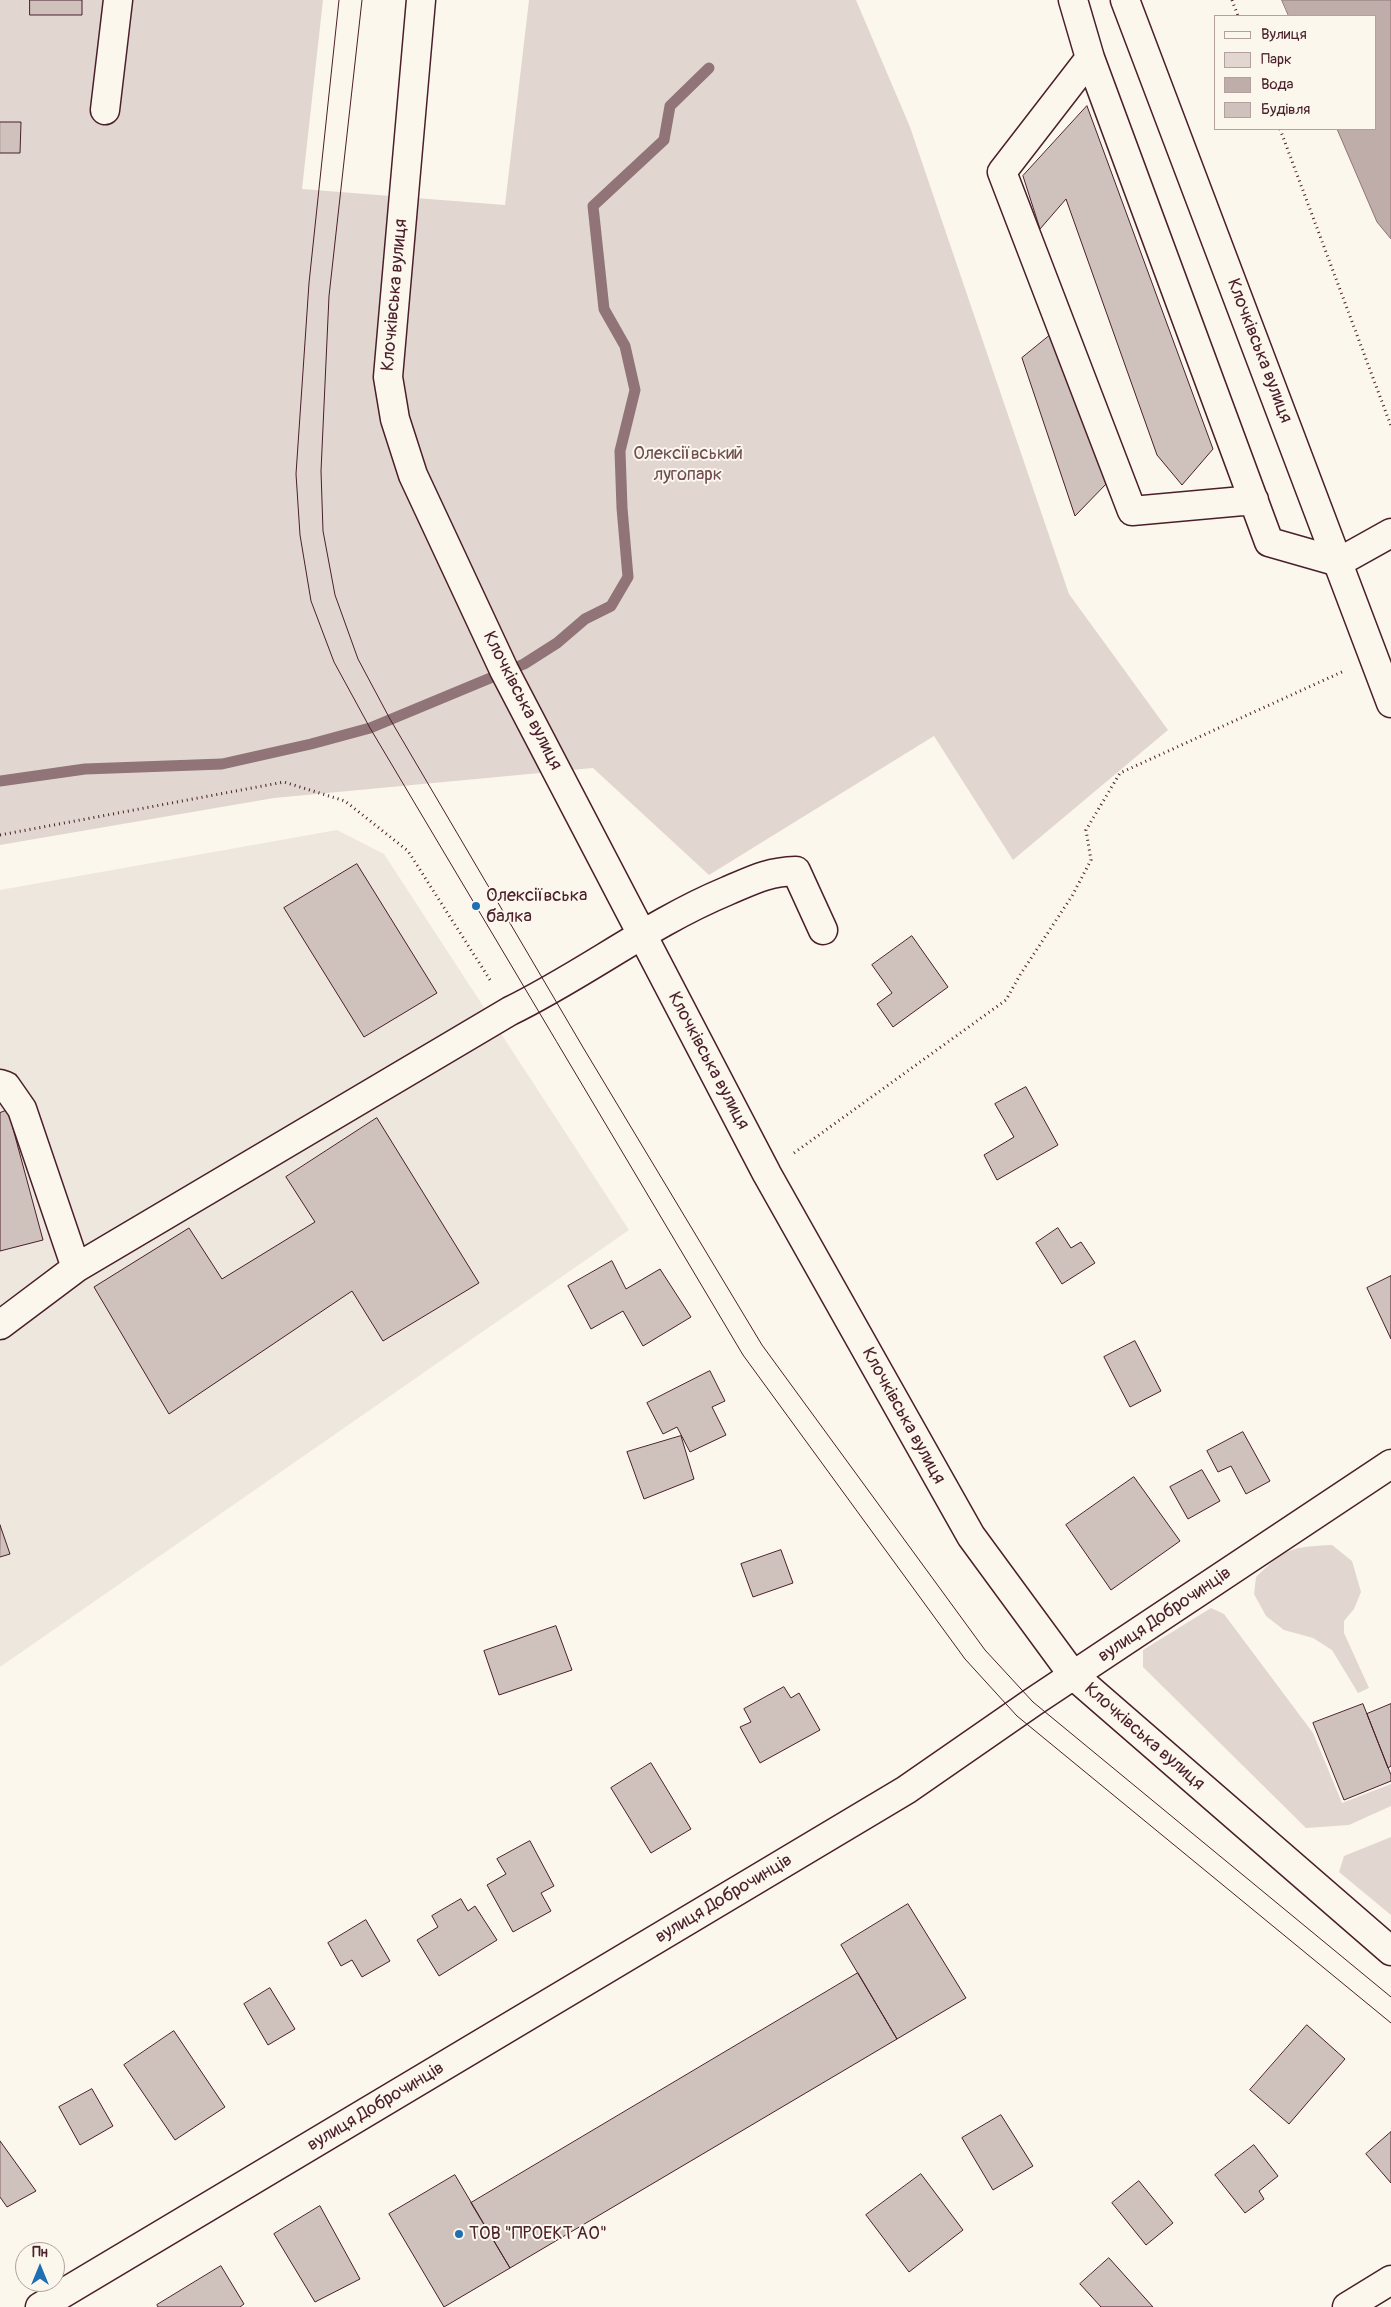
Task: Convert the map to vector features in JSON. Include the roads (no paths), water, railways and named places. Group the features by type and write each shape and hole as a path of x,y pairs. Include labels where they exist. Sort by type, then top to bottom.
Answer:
{"street":[{"path":"105,110 118,0"},
{"name":"Клочківська вулиця","path":"421,0 388,377 395,419 413,475 504,670 767,1174 971,1536 1074,1675 1391,1950"},
{"path":"1072,0 1090,58 1269,542 1339,562 1391,533"},
{"name":"Клочківська вулиця","path":"1125,0 1391,703"},
{"path":"1090,58 1002,172 1132,511 1254,500"},
{"path":"0,1325 76,1268 510,1011 532,1000 642,934 707,899 772,872 796,871 823,930"},
{"path":"0,1084 6,1086 22,1109 76,1268"},
{"name":"вулиця Доброчинців","path":"40,2307 906,1790 1074,1675 1391,1464"},
{"path":"1347,2307 1391,2280"}],"water":[{"path":"1282,0 1391,0 1391,239 1377,222 1337,130 1376,130 1376,15 1289,15"}],"waterway":[{"path":"0,781 85,769 222,764 311,744 370,728 524,664 557,643 585,619 611,606 628,577 622,508 620,451 635,390 625,346 604,309 593,206 664,140 670,106 709,68"}],"tram line":[{"path":"339,0 309,283 296,474 300,535 311,601 334,662 370,728 743,1355 965,1659 1017,1716 1391,2023"},
{"path":"362,0 329,296 321,471 323,531 335,595 358,659 390,719 584,1049 762,1345 985,1650 1033,1702 1391,1997"}],"place":[{"name":"Олексіївська балка","path":"476,906"},
{"name":"ТОВ \"ПРОЕКТ АО\"","path":"459,2234"}],"park label":[{"name":"Олексіївський лугопарк","path":"688,464"}]}
